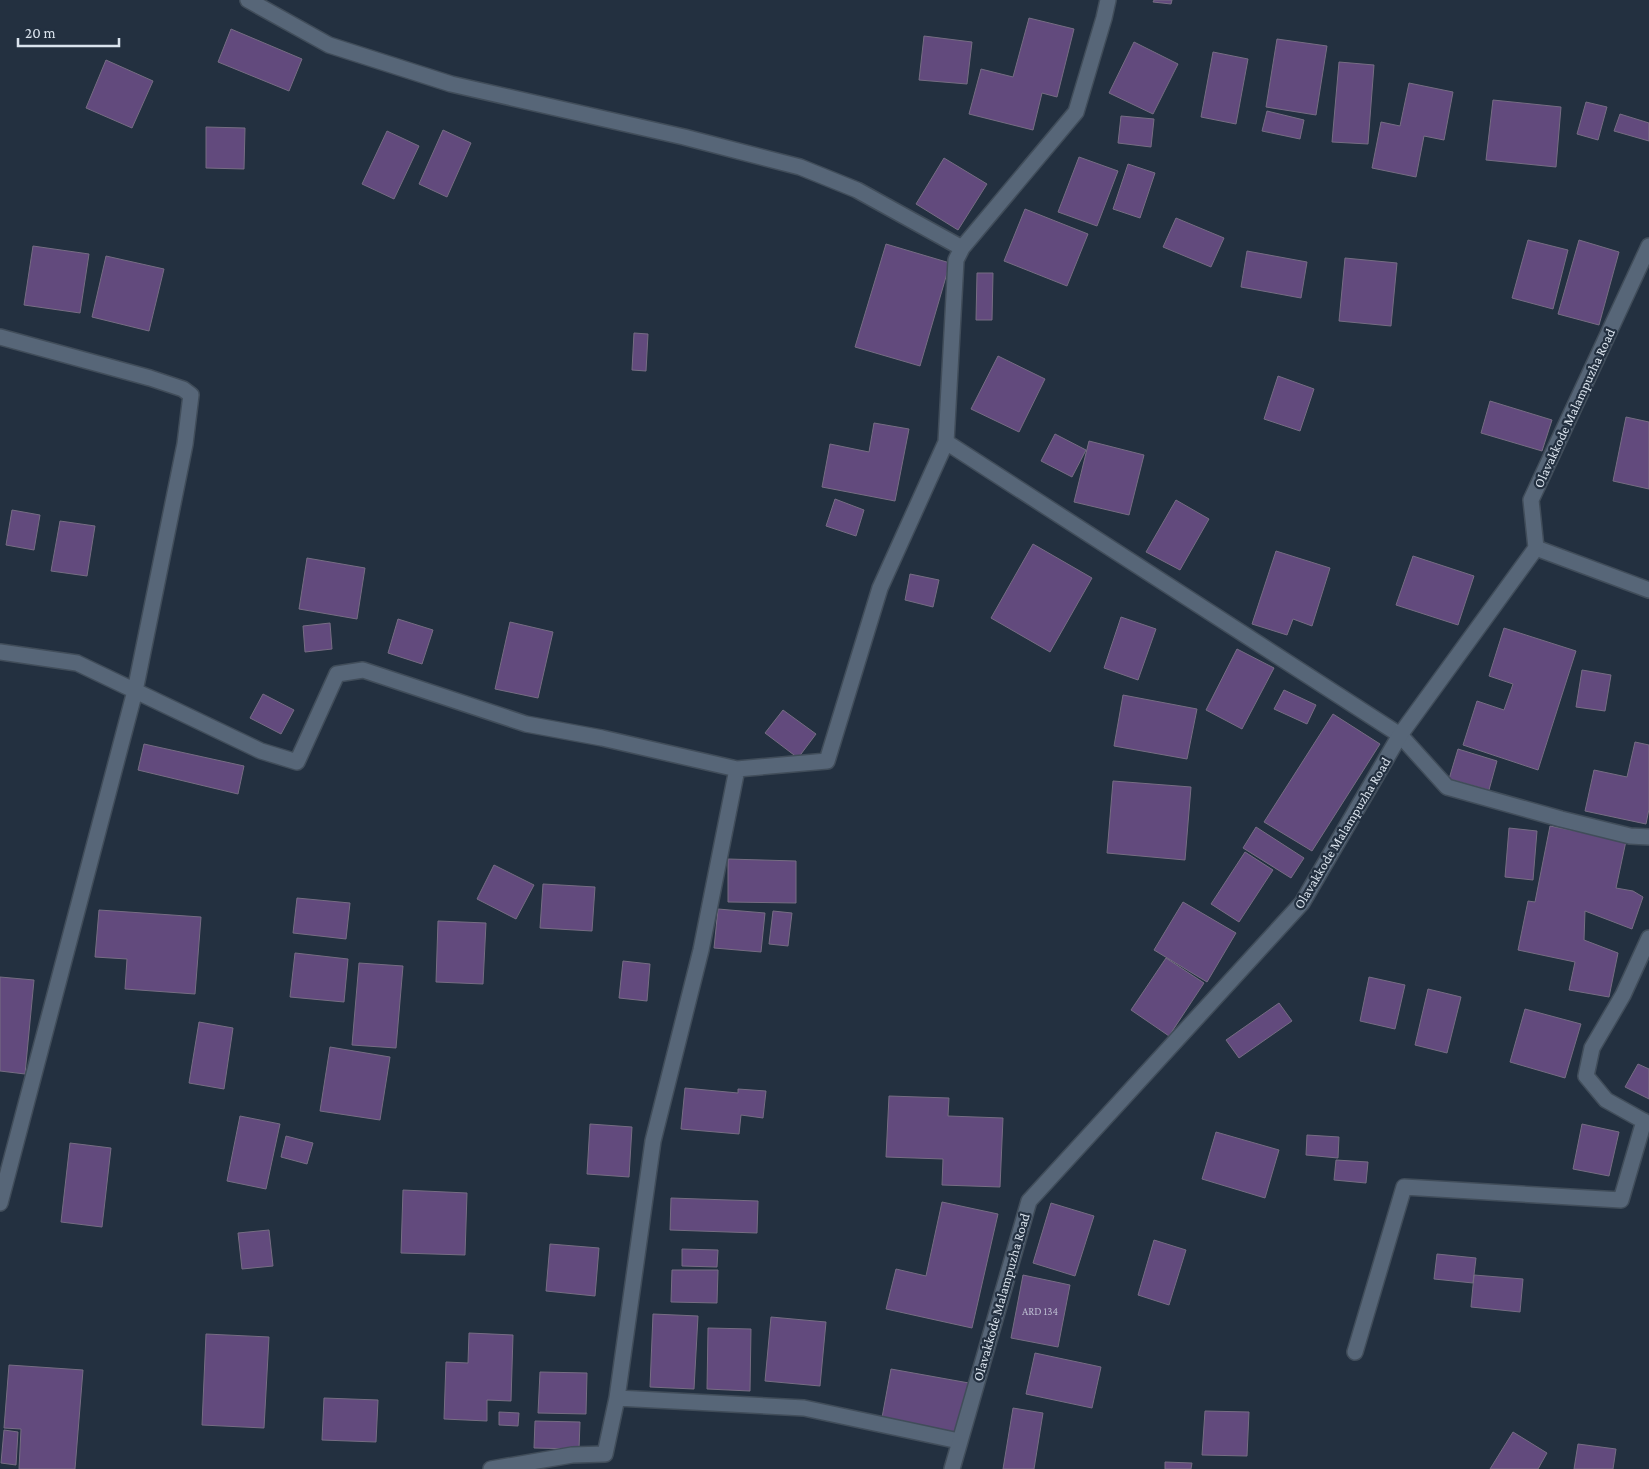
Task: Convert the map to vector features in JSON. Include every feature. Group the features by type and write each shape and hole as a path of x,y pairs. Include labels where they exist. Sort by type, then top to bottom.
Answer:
{"street":[{"path":"248,0 329,45 451,84 684,137 800,167 857,190 962,248"},
{"path":"0,652 77,663 261,751 297,762 337,674 363,670 526,724 602,738 737,769 827,761 880,588 946,442 956,260 962,248 1076,112 1108,0"},
{"name":"Olavakkode Malampuzha Road","path":"952,1469 1029,1201 1302,903 1400,735 1536,548 1531,500 1649,246"},
{"path":"0,337 150,378 183,389 191,395 185,444 135,691 0,1203"},
{"path":"946,442 1400,735 1447,787 1561,820 1630,836 1649,837"},
{"path":"1536,548 1649,590"},
{"path":"491,1469 572,1455 605,1462 617,1398 653,1141 701,950 737,769"},
{"path":"1355,1352 1404,1188 1621,1200 1646,1122 1606,1100 1586,1076 1592,1048 1624,995 1649,938"},
{"path":"617,1398 804,1408 959,1441"}],"building":[{"path":"1154,0 1172,0 1171,4 1153,2"},
{"path":"1029,18 1074,29 1057,97 1042,93 1033,130 969,114 981,69 1013,77"},
{"path":"231,29 302,59 289,91 218,62"},
{"path":"924,36 972,42 967,84 919,80"},
{"path":"1277,39 1327,46 1316,115 1266,107"},
{"path":"1134,42 1178,64 1153,114 1109,93"},
{"path":"1213,52 1248,59 1236,124 1201,117"},
{"path":"106,60 153,81 132,128 86,108"},
{"path":"1339,62 1374,65 1368,144 1332,142"},
{"path":"1409,83 1453,92 1444,140 1424,136 1416,177 1372,168 1381,122 1400,126"},
{"path":"1493,100 1561,107 1556,167 1486,160"},
{"path":"1586,102 1607,107 1598,140 1577,134"},
{"path":"1267,111 1304,120 1300,139 1262,131"},
{"path":"1620,114 1649,123 1649,141 1614,131"},
{"path":"1121,116 1154,119 1151,147 1118,143"},
{"path":"206,127 245,128 244,169 206,168"},
{"path":"443,130 471,143 447,197 419,184"},
{"path":"387,131 419,146 394,199 362,184"},
{"path":"1079,157 1118,171 1097,226 1058,212"},
{"path":"944,158 987,184 958,230 916,204"},
{"path":"1128,164 1155,173 1140,218 1113,209"},
{"path":"1025,209 1088,234 1067,286 1004,261"},
{"path":"1176,218 1224,238 1211,267 1163,247"},
{"path":"1528,240 1568,250 1553,309 1512,298"},
{"path":"1579,240 1619,252 1599,325 1558,314"},
{"path":"886,244 950,263 920,366 855,347"},
{"path":"33,246 89,254 80,313 24,305"},
{"path":"1247,251 1307,262 1301,298 1241,287"},
{"path":"106,256 164,269 149,331 92,317"},
{"path":"1345,258 1397,263 1391,326 1339,321"},
{"path":"977,273 993,273 992,320 976,320"},
{"path":"634,333 648,334 646,371 632,370"},
{"path":"998,356 1045,379 1019,432 971,409"},
{"path":"1278,376 1314,389 1300,431 1264,419"},
{"path":"1490,401 1552,420 1542,451 1481,433"},
{"path":"1626,417 1649,422 1649,489 1613,481"},
{"path":"874,423 909,429 895,501 822,487 830,444 869,452"},
{"path":"1055,434 1086,450 1072,477 1041,461"},
{"path":"1089,441 1144,455 1129,515 1074,502"},
{"path":"835,499 864,510 856,536 826,526"},
{"path":"1176,500 1209,519 1180,570 1146,552"},
{"path":"12,510 40,515 34,550 6,545"},
{"path":"60,521 95,526 87,576 51,571"},
{"path":"1033,544 1092,578 1050,652 991,618"},
{"path":"1276,551 1330,568 1312,626 1293,619 1287,635 1252,624"},
{"path":"1413,556 1474,576 1458,625 1396,605"},
{"path":"307,558 365,568 357,619 299,609"},
{"path":"910,574 939,580 933,607 905,600"},
{"path":"1121,617 1156,629 1138,680 1104,668"},
{"path":"398,619 433,630 422,664 388,653"},
{"path":"510,622 553,632 538,698 495,689"},
{"path":"330,623 332,649 305,652 303,626"},
{"path":"1504,628 1576,651 1538,770 1463,745 1477,701 1504,710 1513,684 1489,676"},
{"path":"1237,649 1274,668 1242,729 1206,710"},
{"path":"1582,670 1611,675 1605,711 1576,707"},
{"path":"1284,690 1316,705 1307,724 1274,709"},
{"path":"263,694 294,710 281,734 250,718"},
{"path":"1123,695 1197,709 1187,759 1114,746"},
{"path":"783,710 816,734 798,758 765,733"},
{"path":"1333,714 1380,744 1312,851 1264,822"},
{"path":"1635,742 1649,745 1649,809 1646,824 1585,811 1594,770 1627,777"},
{"path":"144,744 244,766 238,794 138,770"},
{"path":"1458,749 1497,761 1489,790 1449,779"},
{"path":"1113,781 1191,787 1185,860 1107,853"},
{"path":"1550,826 1626,841 1616,888 1633,891 1643,897 1632,929 1585,911 1584,940 1618,953 1609,997 1569,990 1575,962 1518,950 1528,901 1535,902"},
{"path":"1256,827 1304,858 1291,878 1243,848"},
{"path":"1509,828 1537,831 1533,880 1505,877"},
{"path":"1245,852 1273,870 1239,922 1211,904"},
{"path":"728,859 796,861 796,903 728,902"},
{"path":"494,865 534,885 516,919 477,899"},
{"path":"543,884 595,887 592,931 540,928"},
{"path":"297,898 350,903 346,939 293,933"},
{"path":"1183,902 1236,933 1207,982 1154,950"},
{"path":"718,909 765,913 761,952 714,948"},
{"path":"99,910 201,917 195,994 125,989 127,959 95,957"},
{"path":"773,911 792,913 788,946 769,944"},
{"path":"438,921 486,923 483,984 436,982"},
{"path":"295,953 348,959 344,1002 290,997"},
{"path":"1166,958 1204,983 1169,1036 1131,1010"},
{"path":"623,961 650,964 647,1001 619,998"},
{"path":"359,963 403,966 396,1048 352,1045"},
{"path":"0,977 34,980 25,1074 0,1071"},
{"path":"1369,977 1405,985 1395,1029 1360,1021"},
{"path":"1428,989 1461,997 1447,1053 1415,1045"},
{"path":"1279,1003 1292,1021 1239,1058 1226,1040"},
{"path":"1525,1009 1581,1024 1565,1078 1510,1062"},
{"path":"199,1022 233,1028 224,1089 189,1083"},
{"path":"330,1047 390,1057 380,1120 320,1111"},
{"path":"1638,1064 1649,1069 1649,1099 1625,1087"},
{"path":"685,1088 738,1093 738,1089 766,1091 763,1118 741,1115 739,1134 681,1129"},
{"path":"889,1096 949,1098 948,1116 1003,1118 1000,1187 942,1185 943,1159 886,1157"},
{"path":"240,1116 280,1124 266,1189 227,1181"},
{"path":"590,1124 632,1127 629,1177 587,1174"},
{"path":"1582,1124 1619,1132 1609,1176 1573,1169"},
{"path":"1216,1132 1279,1150 1265,1198 1202,1179"},
{"path":"1307,1135 1339,1137 1338,1158 1306,1155"},
{"path":"286,1136 313,1143 307,1164 281,1157"},
{"path":"70,1143 111,1148 102,1227 61,1222"},
{"path":"1336,1160 1368,1162 1366,1183 1334,1180"},
{"path":"403,1190 467,1193 465,1255 401,1253"},
{"path":"671,1198 758,1201 757,1233 670,1230"},
{"path":"942,1202 998,1214 972,1328 886,1309 896,1269 926,1276"},
{"path":"1051,1203 1094,1216 1075,1276 1033,1263"},
{"path":"269,1230 273,1266 242,1269 238,1233"},
{"path":"1154,1240 1186,1250 1169,1305 1138,1295"},
{"path":"550,1244 599,1248 595,1296 546,1291"},
{"path":"682,1249 718,1250 717,1267 682,1266"},
{"path":"1437,1254 1476,1258 1473,1283 1434,1279"},
{"path":"672,1270 718,1270 717,1303 671,1302"},
{"path":"1023,1275 1070,1285 1058,1347 1011,1338"},
{"path":"1474,1275 1523,1279 1520,1312 1471,1307"},
{"path":"653,1314 698,1316 694,1389 650,1387"},
{"path":"771,1317 826,1322 820,1386 765,1381"},
{"path":"708,1328 751,1329 750,1391 707,1389"},
{"path":"469,1333 513,1335 511,1401 487,1400 487,1421 444,1419 446,1362 468,1363"},
{"path":"206,1334 269,1337 264,1428 202,1425"},
{"path":"1035,1353 1101,1367 1092,1408 1026,1394"},
{"path":"9,1365 83,1370 75,1469 19,1469 21,1429 4,1428"},
{"path":"891,1369 969,1383 959,1437 881,1423"},
{"path":"540,1372 587,1373 586,1414 538,1413"},
{"path":"324,1398 378,1400 376,1442 322,1440"},
{"path":"1013,1408 1043,1413 1034,1469 1003,1469"},
{"path":"1205,1411 1249,1412 1247,1456 1202,1455"},
{"path":"499,1412 519,1413 518,1426 499,1425"},
{"path":"535,1421 580,1422 579,1449 534,1448"},
{"path":"4,1430 18,1432 16,1465 1,1463"},
{"path":"1513,1432 1547,1453 1538,1469 1490,1469"},
{"path":"1578,1444 1616,1449 1613,1469 1574,1469"},
{"path":"1165,1462 1192,1463 1191,1469 1165,1469"}]}
